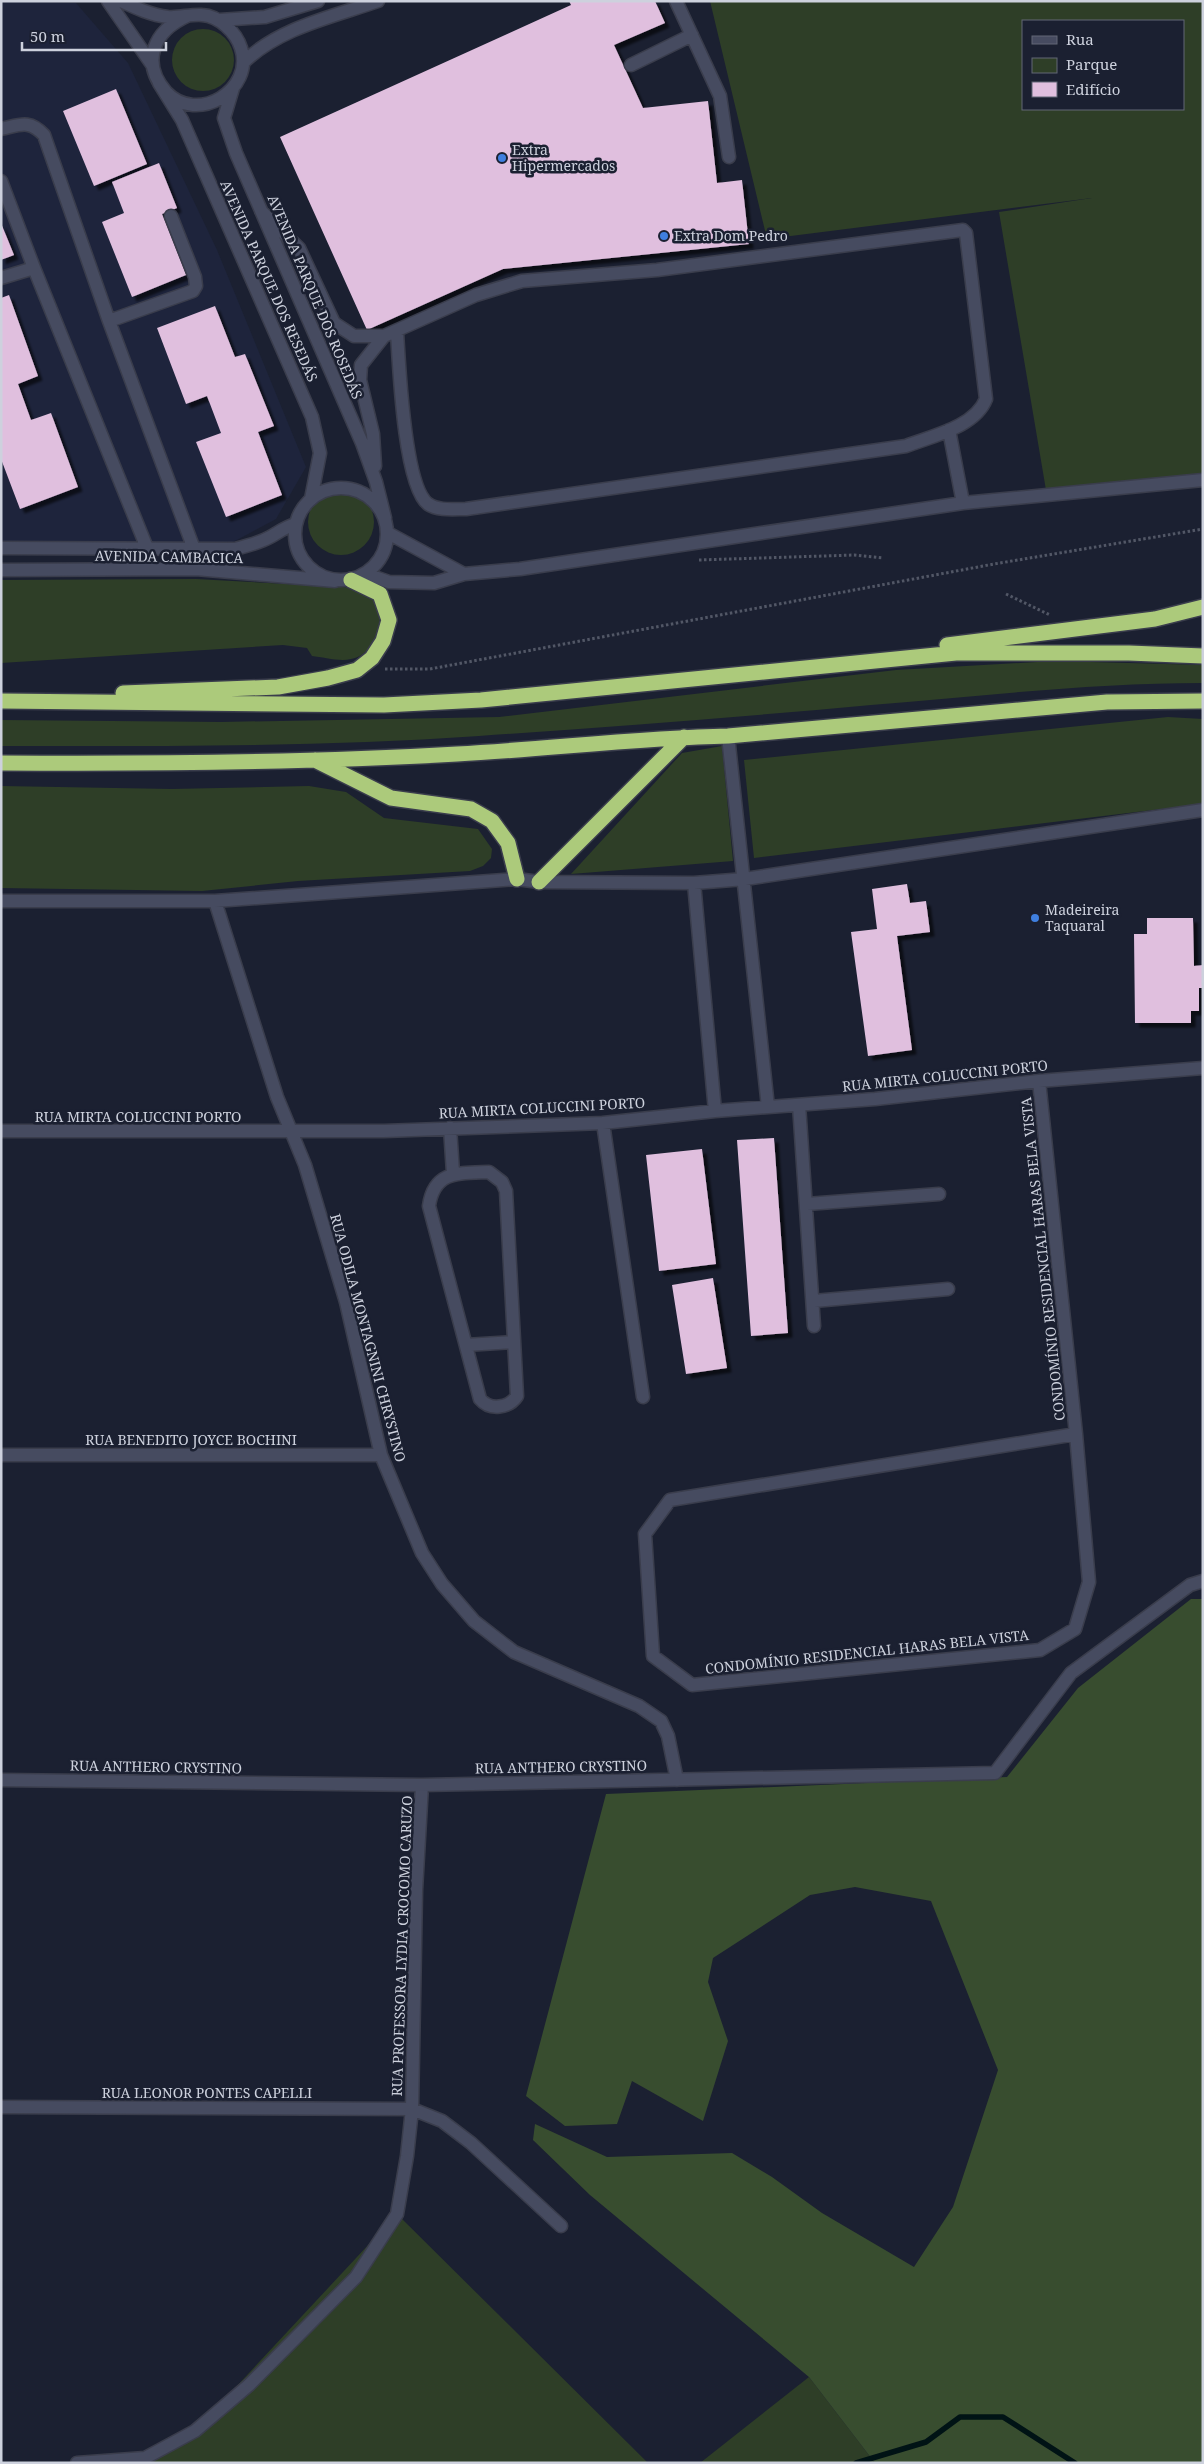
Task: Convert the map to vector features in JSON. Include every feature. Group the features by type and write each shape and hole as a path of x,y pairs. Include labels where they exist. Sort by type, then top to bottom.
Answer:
{"highway":[{"path":"1,697 278,687 328,678 357,670 372,658 383,641 389,620 380,594 351,580"},
{"path":"832,664 891,652 1155,619 1203,607"},
{"path":"1,701 384,705 471,701 956,653 1120,653 1203,656"},
{"path":"1,762 314,760 458,754 684,737 728,736 1106,702 1203,701"},
{"path":"539,882 684,737"},
{"path":"314,760 391,798 471,809 492,821 508,843 518,879"}],"street":[{"path":"108,1 153,66 159,83 171,97 186,104 203,105 219,100 233,88 241,73 243,63 241,49 235,35 220,20"},
{"path":"120,1 146,12 168,17 204,15 220,20 266,17 318,1"},
{"path":"243,63 257,49 278,37 378,1"},
{"path":"676,1 720,96 729,158"},
{"path":"153,66 153,50 160,35 172,23 187,16"},
{"path":"631,65 692,35"},
{"name":"AVENIDA PARQUE DOS RESEDÁS","path":"159,83 182,120 312,417 320,453 311,499"},
{"name":"AVENIDA PARQUE DOS ROSEDÁS","path":"233,88 224,118 236,153 376,482 384,518"},
{"path":"1,130 27,123 38,128 44,134 109,321 194,549"},
{"path":"1,181 147,548"},
{"path":"261,211 299,248 334,323 354,336 384,336 397,332 476,295 522,282 657,270 963,230 966,233 986,399 984,406 973,417 949,430 906,446 466,510 445,510 429,504 418,491 402,412 397,332"},
{"path":"109,321 193,291 196,286 195,277 171,216"},
{"path":"1,278 34,268"},
{"path":"376,482 373,434 360,390 360,380 361,365 384,336"},
{"path":"949,430 963,503"},
{"path":"366,574 389,582 434,583 464,574 520,569 963,503 1203,480"},
{"path":"338,488 352,489 366,495 377,505 384,518 388,533 385,549 366,574 351,580 335,581 320,576 307,566 299,553 295,539 296,524 301,510 311,499 323,491 338,488"},
{"name":"AVENIDA CAMBACICA","path":"1,548 235,549 255,544 270,537 283,527 296,524"},
{"path":"388,533 464,574"},
{"name":"AVENIDA CAMBACICA","path":"1,570 196,569 335,581"},
{"path":"728,736 745,879 768,1107"},
{"path":"1,901 214,900 518,879 539,882 694,883 745,879 1203,810"},
{"path":"694,883 715,1111"},
{"name":"RUA ODILA MONTAGNINI CHRYSTINO","path":"214,900 277,1097 305,1165 346,1302 381,1454 422,1552 442,1584 474,1621 514,1652 652,1713 661,1721 668,1736 678,1780"},
{"name":"RUA MIRTA COLUCCINI PORTO","path":"1,1131 290,1132 603,1123 715,1111 875,1099 1039,1081 1203,1068"},
{"name":"CONDOMÍNIO RESIDENCIAL HARAS BELA VISTA","path":"1039,1081 1076,1434 1089,1582 1075,1629 1040,1650 692,1685 653,1656 645,1534 670,1500 1076,1434"},
{"path":"799,1105 814,1301 814,1326"},
{"path":"603,1123 643,1396"},
{"path":"450,1128 452,1173"},
{"path":"489,1172 502,1182 506,1191 514,1342 517,1396 513,1403 505,1406 484,1404 480,1399 428,1206 430,1194 435,1186 452,1173 489,1172"},
{"path":"807,1204 939,1194"},
{"path":"814,1301 948,1289"},
{"path":"466,1345 514,1342"},
{"name":"RUA BENEDITO JOYCE BOCHINI","path":"1,1455 381,1454"},
{"name":"RUA ANTHERO CRYSTINO","path":"1,1780 422,1785 995,1773 1071,1673 1190,1585 1203,1581"},
{"name":"RUA PROFESSORA LYDIA CROCOMO CARUZO","path":"77,2463 145,2458 195,2431 249,2385 356,2277 397,2214 408,2156 412,2109 416,1890 422,1785"},
{"name":"RUA LEONOR PONTES CAPELLI","path":"1,2107 412,2109"},
{"path":"412,2109 442,2121 464,2138 561,2226"}],"path":[{"path":"384,669 430,669 994,564 1203,529"},
{"path":"695,560 854,555 883,558"},
{"path":"1006,594 1050,616"}],"shaded area":[{"path":"1,1 76,3 128,63 217,250 306,467 276,519 231,543 1,543"}],"green space":[{"path":"710,1 1203,1 1203,476 1047,496 999,212 1092,198 767,239"},
{"path":"203,29 220,34 225,38 229,43 234,60 229,77 225,82 220,86 203,91 186,86 181,82 177,77 172,60 177,43 181,38 186,34"},
{"path":"341,489 353,492 364,499 371,510 374,522 371,534 364,545 353,552 341,555 329,552 318,545 311,534 308,522 311,510 318,499 329,492"},
{"path":"196,579 359,588 374,599 378,607 380,616 377,635 367,651 347,660 312,656 307,648 283,645 1,663 1,580"},
{"path":"1054,661 1203,665 1203,683 1120,685 995,694 675,722 419,740 240,745 1,746 1,720 221,722 499,717 896,670"},
{"path":"1168,717 1203,719 1203,804 754,858 744,760"},
{"path":"722,746 733,861 571,874 682,753"},
{"path":"1,786 172,789 309,786 346,792 384,818 478,829 492,849 491,858 483,866 470,871 298,881 202,891 1,888"},
{"path":"1191,1599 1203,1599 1203,2463 875,2463 809,2377 590,2195 533,2140 535,2124 607,2157 732,2153 772,2177 822,2213 914,2267 953,2207 998,2070 931,1901 855,1887 810,1895 713,1958 708,1982 728,2041 703,2121 632,2081 617,2124 565,2126 526,2096 606,1794 1007,1777 1078,1688"},
{"path":"397,2214 648,2463 77,2463 145,2458 195,2431"},
{"path":"809,2377 875,2463 700,2463"}],"building":[{"name":"Extra Hipermercados","path":"569,1 655,1 665,23 614,45 643,108 708,101 717,183 742,180 749,244 503,269 367,330 280,137 571,5"},
{"path":"116,89 147,164 94,186 63,111"},
{"path":"159,163 177,208 162,214 186,275 132,297 102,222 124,213 112,182"},
{"path":"1,223 14,255 1,260"},
{"path":"9,295 38,376 18,384 31,420 51,413 78,487 20,509 1,459 1,298"},
{"path":"215,306 235,357 245,354 274,426 258,432 282,495 226,517 196,442 221,433 207,396 186,404 157,328"},
{"path":"907,884 910,903 926,901 930,932 897,936 912,1050 868,1056 851,932 877,929 872,889"},
{"path":"1147,918 1193,918 1194,966 1203,965 1203,988 1199,988 1199,1011 1191,1011 1191,1023 1135,1023 1134,934 1147,934"},
{"path":"774,1138 788,1333 751,1336 737,1140"},
{"path":"702,1149 716,1264 659,1271 646,1155"},
{"path":"713,1278 727,1368 686,1374 672,1285"}],"waterway":[{"path":"856,2463 926,2442 960,2417 1003,2417 1075,2463"}],"place":[{"name":"Extra Hipermercados","path":"502,158"},
{"name":"Extra Dom Pedro","path":"664,236"},
{"name":"Madeireira Taquaral","path":"1035,918"}]}
